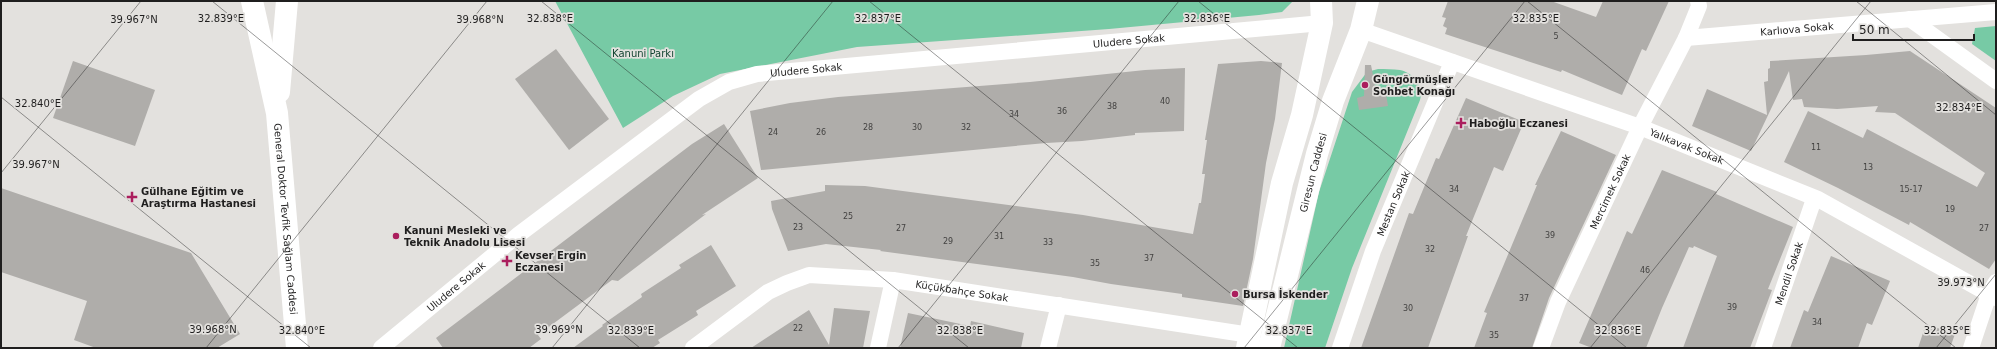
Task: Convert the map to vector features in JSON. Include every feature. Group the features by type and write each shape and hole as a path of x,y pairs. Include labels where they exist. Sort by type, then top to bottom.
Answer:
{"main road":[{"name":"General Doktor Tevfik Sağlam Caddesi","path":"252,1 277,113 297,348"},
{"name":"General Doktor Tevfik Sağlam Caddesi","path":"277,113 287,1"},
{"path":"1249,342 1282,183 1302,115 1322,23 1321,1"},
{"name":"Giresun Caddesi","path":"1269,348 1317,154 1333,101 1361,30 1368,1"}],"street":[{"path":"1686,38 1699,6 1698,1"},
{"name":"Karlıova Sokak","path":"1686,38 1910,18 1996,12"},
{"path":"1910,18 1996,81"},
{"name":"Uludere Sokak","path":"381,348 518,235 699,99 729,82 757,74 1322,23"},
{"name":"Yalıkavak Sokak","path":"1361,30 1640,127 1814,199 1818,199 1994,291"},
{"name":"Mercimek Sokak","path":"1541,348 1558,302 1640,127 1686,38"},
{"name":"Mestan Sokak","path":"1340,348 1373,251 1452,62"},
{"name":"Mendil Sokak","path":"1763,348 1814,199"},
{"name":"Küçükbahçe Sokak","path":"693,348 768,292 787,283 809,276 893,280 1059,305 1249,342"},
{"path":"878,348 893,280"},
{"path":"1971,348 1994,291"},
{"path":"1048,348 1059,305"}],"green space":[{"name":"Kanuni Parkı","path":"555,1 1293,1 1282,12 1259,15 1109,29 857,47 720,74 673,96 623,128"},
{"path":"1996,26 1996,61 1972,44 1975,28"},
{"path":"1378,69 1400,70 1410,74 1417,81 1421,90 1420,100 1352,268 1325,348 1284,348 1319,192 1352,92 1367,72"}],"building":[{"path":"1448,1 1551,1 1596,17 1603,1 1669,1 1646,51 1642,49 1622,95 1562,70 1561,72 1445,34 1447,28 1443,26 1446,18 1442,17"},
{"path":"556,49 609,119 569,150 515,79"},
{"path":"1910,51 1996,108 1996,259 1989,269 1910,222 1909,225 1784,162 1808,111 1863,138 1867,129 1977,187 1985,173 1895,113 1875,112 1878,106 1837,109 1804,107 1802,99 1793,100 1789,71 1751,151 1692,126 1707,89 1767,115 1764,82 1768,81 1770,61"},
{"path":"73,61 155,90 135,146 53,118"},
{"path":"1261,61 1282,63 1275,119 1266,163 1253,259 1243,306 1182,297 1182,294 1073,277 880,251 881,250 826,244 788,251 772,209 771,201 825,191 825,185 865,186 1083,215 1193,234 1199,203 1201,203 1205,174 1202,174 1207,140 1205,140 1218,64"},
{"path":"1365,65 1371,65 1377,95 1386,94 1388,106 1359,110 1357,98 1364,96"},
{"path":"1185,68 1184,131 1135,133 1135,135 1082,141 1046,143 761,170 750,111 790,103 838,97 1030,82 1145,70"},
{"path":"1466,98 1524,122 1503,171 1494,167 1466,236 1468,236 1428,348 1361,348 1409,213 1413,214 1436,158 1439,159"},
{"path":"724,124 758,178 702,215 706,214 618,281 612,280 538,335 541,339 529,348 443,348 436,338 692,144"},
{"path":"1561,131 1616,155 1549,298 1532,348 1474,348 1487,313 1484,312 1537,185 1535,185"},
{"path":"1662,170 1717,192 1716,194 1793,227 1768,289 1772,290 1750,348 1683,348 1717,256 1694,246 1693,248 1689,247 1646,348 1592,348 1579,343 1627,231 1632,234"},
{"path":"1,188 191,253 240,334 217,348 96,348 74,340 87,301 1,272"},
{"path":"711,245 736,286 696,311 698,315 658,340 660,343 652,348 573,348 603,326 602,325 642,297 641,294 681,268 679,265"},
{"path":"1831,256 1890,281 1872,325 1867,323 1858,348 1790,348 1804,310 1808,312"},
{"path":"834,308 870,311 863,348 751,348 809,310 829,345"},
{"path":"908,313 970,326 971,321 1024,333 1021,348 900,348"},
{"path":"1926,324 1955,334 1950,348 1918,348"}],"place":[{"name":"Güngörmüşler Sohbet Konağı","path":"1365,85"},
{"name":"Haboğlu Eczanesi","path":"1461,123"},
{"name":"Gülhane Eğitim ve Araştırma Hastanesi","path":"132,197"},
{"name":"Kanuni Mesleki ve Teknik Anadolu Lisesi","path":"396,236"},
{"name":"Kevser Ergin Eczanesi","path":"507,261"},
{"name":"Bursa İskender","path":"1235,294"}]}
